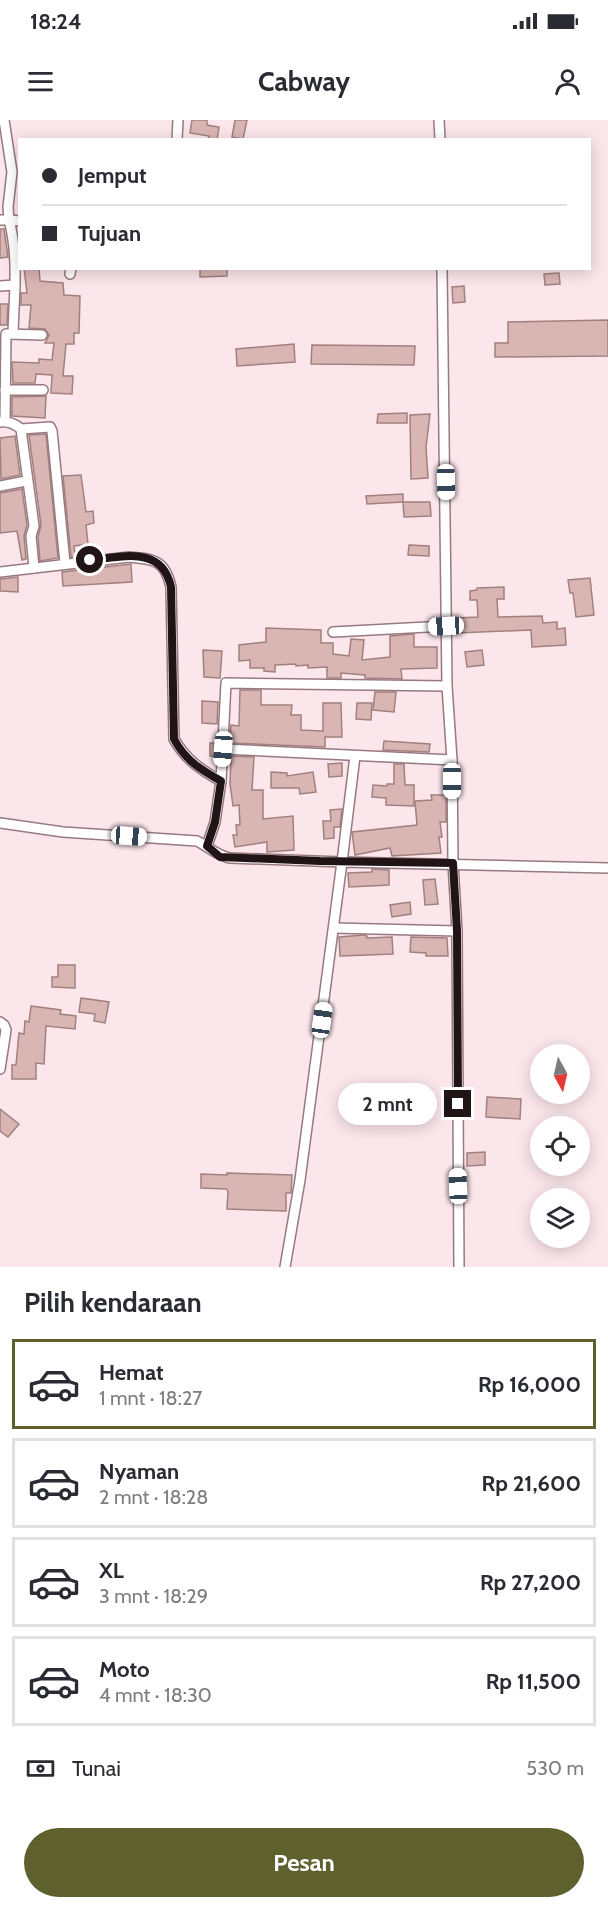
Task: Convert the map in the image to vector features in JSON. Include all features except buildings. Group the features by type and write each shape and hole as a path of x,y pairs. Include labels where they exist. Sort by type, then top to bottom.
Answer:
{"street":[{"path":"4,120 12,172 8,207 4,220 12,231 16,267 6,334 2,422 16,425 21,429 45,426 50,427 52,431 65,563"},
{"path":"177,138 178,120"},
{"path":"439,120 440,138"},
{"path":"442,270 447,686 452,760 453,863 457,931 459,1267"},
{"path":"0,286 15,285"},
{"path":"6,334 42,335"},
{"path":"5,390 43,390"},
{"path":"21,429 33,526 31,536 34,568"},
{"path":"0,486 26,482"},
{"path":"0,572 129,557 148,558 164,567 171,587 174,739 198,769 221,781"},
{"path":"333,632 446,626"},
{"path":"207,846 215,822 221,781 226,683 447,686"},
{"path":"223,749 452,760"},
{"path":"285,1267 300,1180 355,756"},
{"path":"0,823 63,832 197,841 220,857 342,862 453,863 502,867 608,868"},
{"path":"334,928 457,931"},
{"path":"0,1022 6,1030 0,1069"}],"route":[{"path":"90,560 148,558 157,561 169,576 174,739 198,769 221,781 215,822 207,846 220,857 453,863 459,1023 458,1104"}]}
